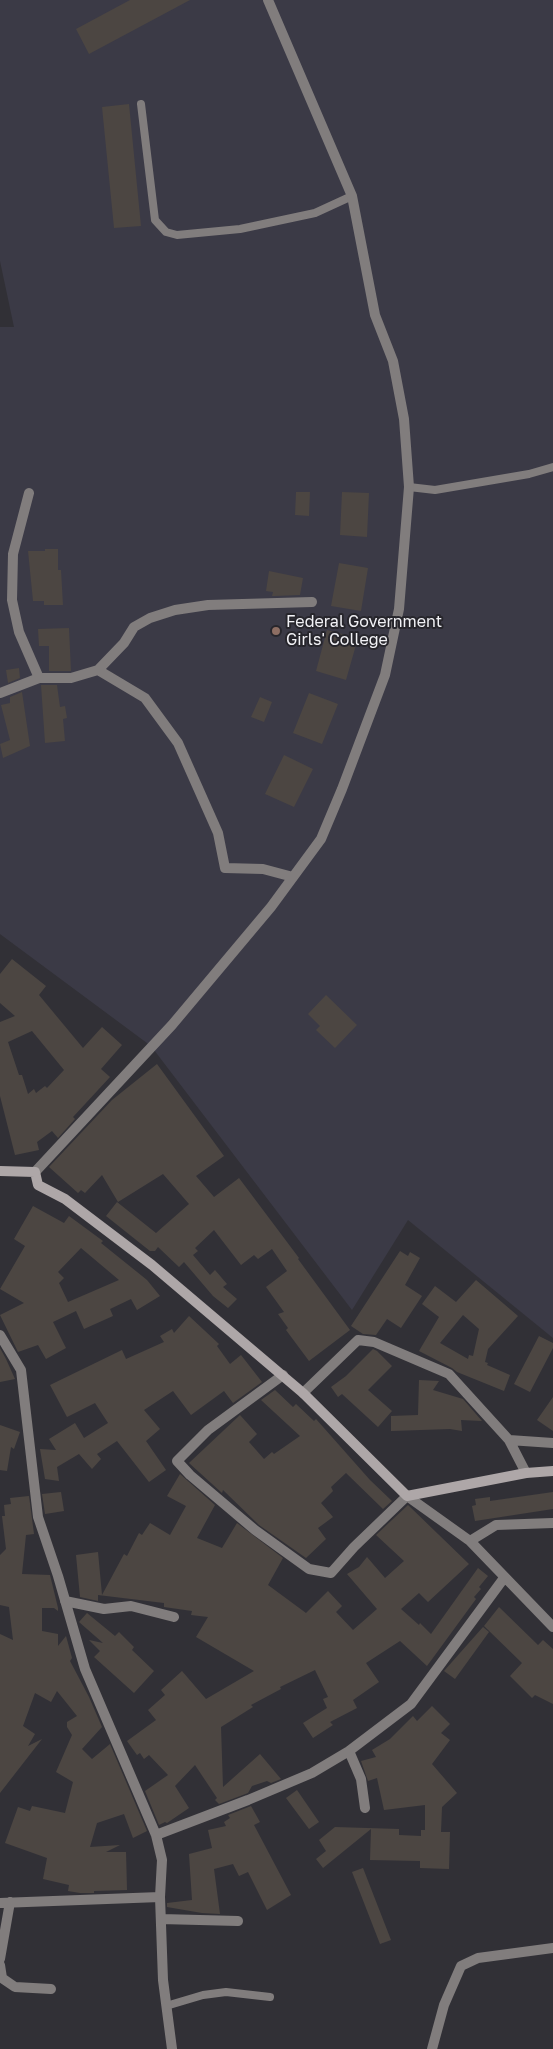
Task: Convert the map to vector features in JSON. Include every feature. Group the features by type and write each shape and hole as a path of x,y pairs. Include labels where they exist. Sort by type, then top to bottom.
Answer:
{"street":[{"path":"0,1171 35,1172 172,1025 271,907 321,838 342,789 385,675 398,609 406,537 409,487 404,419 393,361 375,315 352,196 268,0"},
{"path":"28,493 13,554 12,600 19,632 38,678"},
{"path":"0,693 38,678 71,678 98,670 124,643 134,627 150,618 175,610 208,604 312,602"},
{"path":"98,670 145,698 178,743 218,833 225,868 263,870 293,877"},
{"path":"35,1172 38,1185 65,1199 152,1265 283,1375 407,1496 470,1540 504,1578 553,1627"},
{"path":"0,1336 21,1370 38,1517 58,1576 85,1669 156,1835 162,1860 160,1896 162,1980 172,2049"},
{"path":"303,1393 358,1340 374,1342 449,1374 509,1440 526,1473"},
{"path":"283,1375 208,1430 177,1461 190,1475 255,1530 309,1569 330,1573 407,1496 526,1473 553,1471"},
{"path":"509,1440 553,1443"},
{"path":"470,1540 496,1525 553,1523"},
{"path":"156,1835 312,1773 349,1751 411,1704 504,1578"},
{"path":"65,1601 104,1609 131,1606 174,1617"},
{"path":"349,1751 362,1779 365,1808"},
{"path":"0,1959 5,1902 160,1896"},
{"path":"161,1919 238,1921"},
{"path":"432,2049 444,2005 461,1966 478,1958 553,1948"},
{"path":"0,1965 2,1978 15,1987 51,1989"}],"lane":[{"path":"141,104 154,220 166,232 177,235 240,229 315,213 352,196"},
{"path":"409,487 435,490 529,474 553,466"},
{"path":"166,2006 203,1995 226,1992 270,1997"}],"shaded area":[{"name":"Federal Government Girls' College","path":"0,0 553,0 553,1338 408,1220 352,1310 151,1046 0,934 0,327 14,327 0,261"}],"building":[{"path":"130,0 190,0 89,54 76,29"},
{"path":"129,104 141,226 114,228 102,107"},
{"path":"296,492 310,492 309,516 295,515"},
{"path":"342,492 369,493 367,537 340,535"},
{"path":"45,549 58,549 58,570 61,570 63,605 44,605 44,601 33,601 28,551 45,551"},
{"path":"339,563 368,568 361,611 331,606"},
{"path":"269,571 303,578 300,595 272,596 273,592 266,591"},
{"path":"69,628 71,671 49,671 49,646 39,646 38,629"},
{"path":"327,630 358,638 346,680 316,671"},
{"path":"19,668 20,678 8,683 6,670"},
{"path":"41,685 57,685 60,707 65,706 67,718 63,719 65,741 45,743"},
{"path":"22,692 30,746 3,758 0,744 10,740 1,705 10,703 10,697"},
{"path":"309,693 338,704 322,744 293,733"},
{"path":"260,697 272,702 264,722 251,717"},
{"path":"284,755 313,769 294,807 265,794"},
{"path":"12,959 46,986 39,995 83,1048 102,1027 122,1045 101,1069 110,1077 73,1117 75,1119 58,1138 52,1131 37,1142 39,1150 15,1155 0,1096 0,1022 15,1016 0,1003 0,974","holes":["32,1031 64,1070 47,1088 45,1086 36,1093 34,1089 28,1094 22,1075 19,1075 8,1042"]},
{"path":"326,995 357,1025 335,1048 316,1030 320,1026 308,1014"},
{"path":"157,1064 224,1156 196,1176 214,1197 239,1178 350,1330 309,1361 286,1330 288,1328 278,1314 284,1312 266,1287 287,1271 272,1249 258,1259 254,1255 241,1265 214,1230 195,1248 198,1251 193,1255 210,1275 215,1270 227,1284 223,1287 237,1299 228,1308 213,1296 184,1262 179,1267 158,1247 155,1251 150,1251 106,1216 117,1202 156,1233 189,1204 163,1174 118,1202 102,1175 85,1193 81,1190 78,1193 49,1167 112,1100"},
{"path":"33,1206 64,1223 69,1216 103,1241 101,1243 147,1280 160,1296 137,1310 131,1299 110,1309 113,1316 84,1329 76,1311 53,1322 66,1348 46,1359 38,1345 18,1352 0,1315 24,1303 0,1289 25,1246 14,1239","holes":["81,1248 119,1280 68,1302 59,1283 64,1278 58,1272"]},
{"path":"400,1251 408,1256 410,1252 420,1258 405,1285 422,1296 401,1328 387,1319 376,1335 363,1334 351,1326"},
{"path":"476,1280 518,1316 488,1349 485,1362 488,1363 487,1365 510,1375 504,1391 457,1372 419,1351 439,1317 422,1304 435,1286 456,1302","holes":["463,1315 479,1329 473,1356 469,1355 468,1359 440,1343"]},
{"path":"189,1316 219,1344 217,1346 230,1364 241,1355 262,1382 233,1403 224,1391 191,1415 173,1391 144,1410 160,1429 146,1441 166,1470 149,1482 117,1441 97,1454 101,1459 92,1469 79,1454 57,1467 59,1481 45,1479 40,1449 56,1450 49,1439 75,1423 84,1438 108,1423 95,1403 67,1417 50,1385 122,1350 126,1359 164,1342 160,1336 172,1329 174,1333"},
{"path":"539,1336 553,1343 553,1348 530,1392 514,1384"},
{"path":"0,1348 6,1359 15,1379 0,1382"},
{"path":"373,1349 392,1366 368,1390 392,1411 378,1427 342,1394 338,1397 331,1387 346,1376"},
{"path":"419,1380 439,1381 433,1390 463,1399 482,1421 461,1420 462,1431 450,1429 391,1431 391,1416 418,1415"},
{"path":"275,1390 293,1407 296,1404 314,1421 316,1419 370,1480 392,1501 383,1509 346,1473 331,1487 333,1491 321,1503 333,1517 318,1528 326,1539 306,1558 259,1525 223,1490 222,1493 189,1463 240,1415 257,1434 249,1442 264,1459 272,1452 274,1454 300,1436 261,1400"},
{"path":"553,1397 553,1431 537,1420"},
{"path":"0,1425 20,1432 14,1449 11,1447 7,1471 0,1470"},
{"path":"180,1474 215,1505 197,1538 222,1548 237,1523 283,1558 268,1585 306,1613 328,1591 342,1606 336,1612 353,1630 377,1609 347,1574 359,1567 367,1557 385,1578 404,1561 376,1535 408,1505 469,1564 428,1602 419,1593 401,1609 419,1625 420,1623 431,1634 478,1568 488,1576 479,1587 481,1589 474,1597 476,1599 427,1666 400,1641 366,1663 379,1682 353,1700 357,1708 330,1722 333,1725 313,1738 303,1723 327,1708 323,1699 328,1697 315,1670 280,1687 281,1689 251,1705 253,1707 221,1727 223,1787 260,1754 281,1779 271,1783 267,1781 252,1786 248,1793 219,1804 195,1765 175,1786 189,1808 167,1823 159,1825 145,1791 168,1775 149,1755 144,1759 140,1753 137,1755 127,1741 156,1720 148,1710 165,1695 161,1690 182,1671 206,1699 254,1671 196,1637 208,1617 191,1615 192,1611 164,1607 164,1603 98,1595 98,1601 80,1597 76,1555 98,1552 102,1595 124,1554 127,1556 139,1533 142,1535 150,1523 170,1535 186,1506 167,1496"},
{"path":"61,1492 64,1511 45,1514 42,1494"},
{"path":"553,1492 553,1509 475,1521 472,1506 476,1505 475,1499 490,1497 490,1501"},
{"path":"29,1496 34,1534 26,1535 22,1574 50,1575 58,1611 54,1608 42,1608 42,1631 58,1634 58,1646 66,1636 72,1658 70,1661 102,1727 82,1749 92,1759 110,1744 147,1831 133,1838 124,1814 97,1823 90,1847 120,1845 106,1852 126,1852 127,1890 94,1891 94,1893 68,1891 69,1885 43,1879 47,1858 5,1843 18,1807 30,1811 32,1806 65,1813 73,1782 56,1772 72,1735 67,1727 67,1722 77,1716 57,1691 51,1702 35,1693 23,1726 35,1734 28,1746 42,1739 0,1793 0,1634 13,1640 9,1607 0,1605 0,1555 6,1549 2,1516 5,1516 4,1505 11,1504 10,1498"},
{"path":"499,1607 538,1645 543,1640 553,1649 553,1704 535,1695 532,1698 510,1676 522,1663 484,1626"},
{"path":"87,1613 115,1636 119,1632 134,1647 132,1650 154,1671 134,1693 94,1657 100,1651 89,1640 103,1643 79,1622"},
{"path":"483,1627 489,1632 455,1679 444,1671"},
{"path":"432,1706 450,1724 441,1733 450,1740 432,1764 457,1793 442,1807 441,1832 450,1832 449,1869 420,1868 420,1861 370,1860 371,1829 323,1868 316,1859 326,1851 319,1840 335,1827 399,1829 399,1835 421,1836 421,1830 425,1830 425,1805 384,1810 377,1778 368,1781 361,1761 376,1757 372,1750 390,1739 413,1716 417,1721"},
{"path":"297,1790 319,1822 309,1829 286,1798"},
{"path":"251,1806 260,1822 254,1825 291,1895 267,1910 248,1872 239,1876 233,1864 214,1869 220,1914 167,1907 167,1903 192,1900 189,1854 212,1848 208,1830 226,1826 224,1822 230,1818 228,1815"},
{"path":"363,1868 391,1940 380,1944 352,1872"}],"place":[{"name":"Federal Government Girls' College","path":"276,631"}]}
